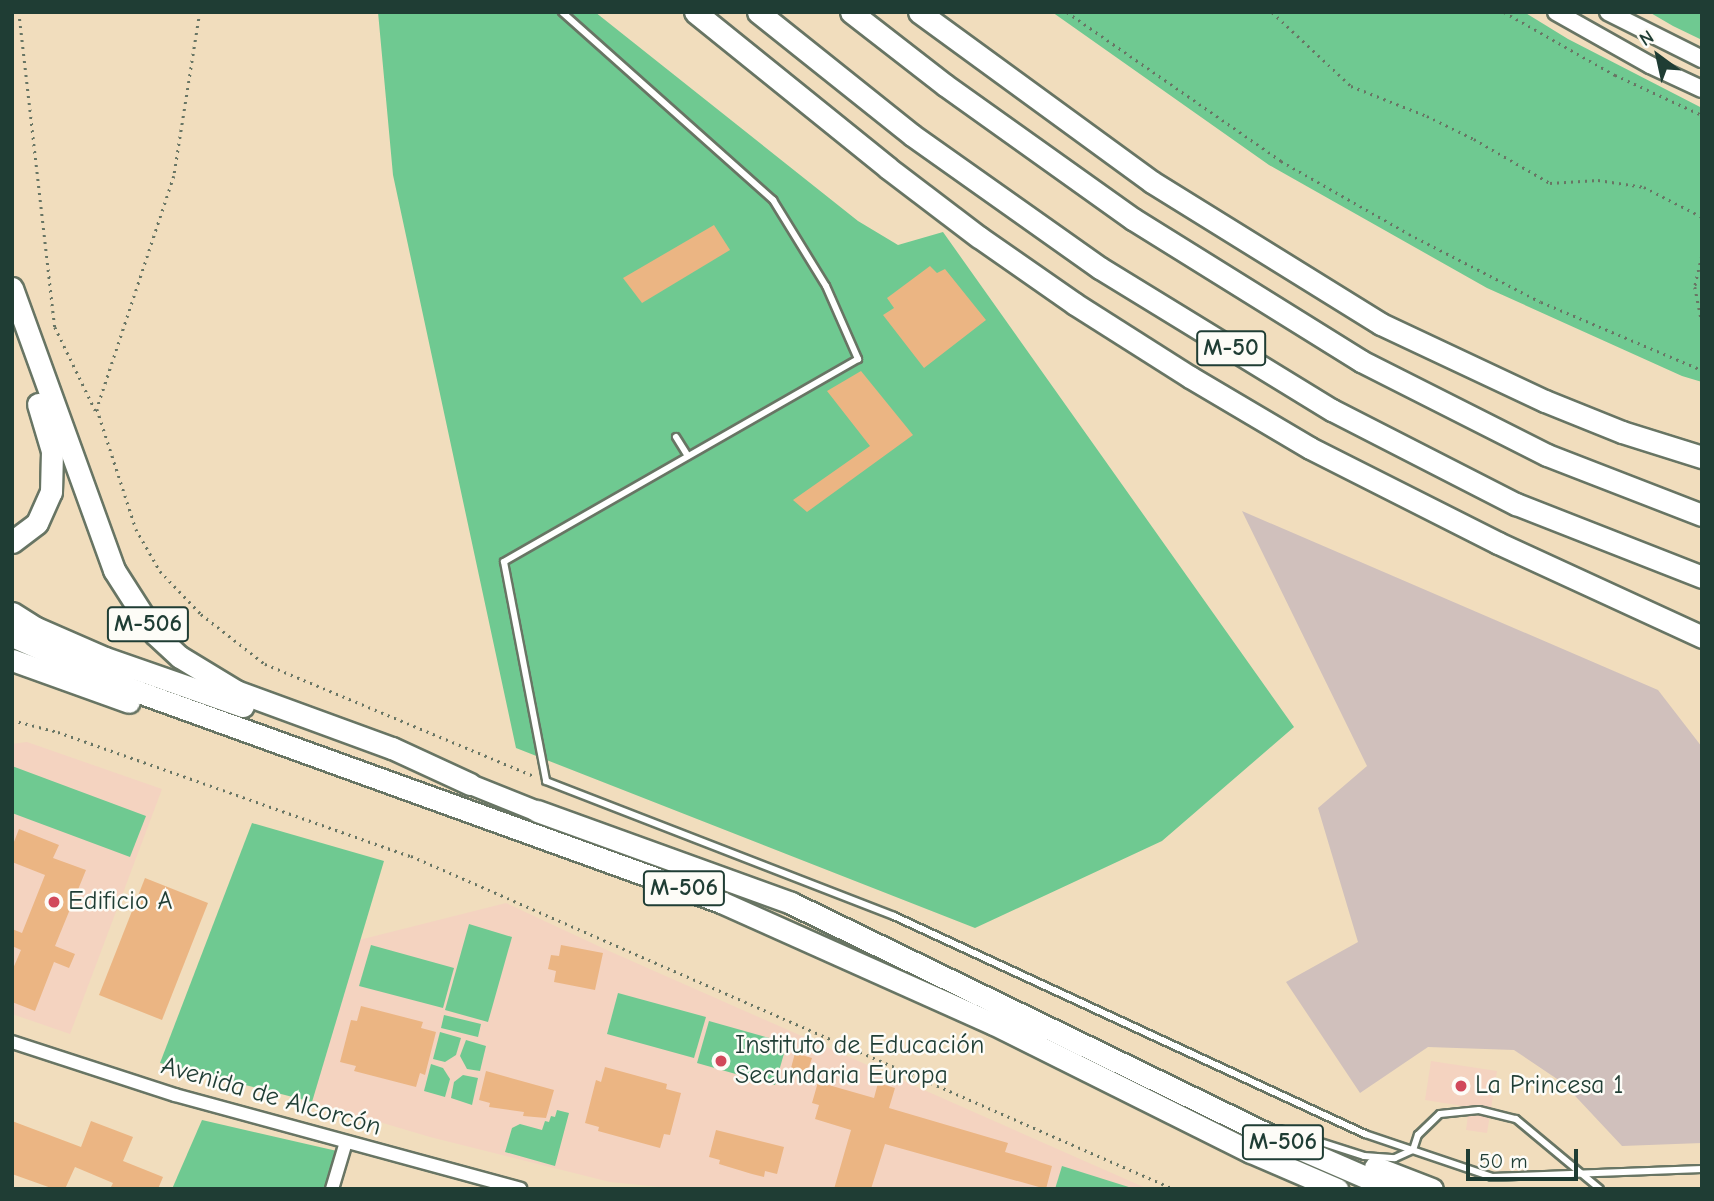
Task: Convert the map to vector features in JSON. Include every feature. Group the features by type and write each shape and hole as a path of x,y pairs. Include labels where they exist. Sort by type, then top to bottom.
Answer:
{"highway":[{"path":"695,12 888,168 979,237 1075,304 1190,377 1310,448 1498,543 1702,637"},
{"name":"M-50","path":"758,12 912,135 1100,268 1332,410 1516,504 1702,577"},
{"name":"M-50","path":"851,12 944,85 1133,219 1361,361 1547,455 1702,515"},
{"path":"919,12 1152,182 1381,324 1545,401 1622,432 1702,457"},
{"name":"M-506","path":"12,288 114,570 155,634 180,657 236,691 392,748 470,785"},
{"path":"12,333 46,429 54,473 47,506 37,523 12,542"},
{"name":"M-506","path":"12,613 36,628 105,658 470,785"},
{"name":"M-506","path":"12,635 136,691 722,902 994,1024 1274,1163 1337,1189"},
{"path":"12,660 133,703 352,771"},
{"name":"M-506","path":"537,811 791,903 1273,1137 1393,1189"},
{"path":"1176,1088 1432,1189"},
{"path":"1274,1163 1315,1189"}],"main road":[{"name":"M-506","path":"470,785 537,811"}],"street":[{"path":"1556,12 1650,65 1702,89"},
{"path":"1608,12 1702,59"},
{"name":"Avenida de Alcorcón","path":"12,1042 162,1091 520,1189"},
{"path":"332,1189 346,1142"}],"lane":[{"path":"562,12 773,200 826,286 858,359 504,562 547,781 894,916 1365,1134 1492,1177 1702,1169"},
{"path":"676,437 688,456"},
{"path":"1280,1129 1364,1156 1395,1158 1413,1150 1418,1135 1440,1114 1479,1110 1516,1119 1600,1189"}],"path":[{"path":"19,12 55,327 101,420"},
{"path":"200,12 174,176 97,409 136,529 160,571 201,614 265,664 547,781"},
{"path":"1067,12 1281,161 1409,234 1541,303 1702,370"},
{"path":"1272,12 1351,86 1439,121 1550,183 1598,180 1644,187 1702,217"},
{"path":"1504,12 1615,75 1702,115"},
{"path":"1702,256 1695,287 1702,323"},
{"path":"12,720 58,732 411,856 1174,1189"}],"shaded area":[{"path":"1242,511 1658,690 1702,747 1702,1143 1622,1146 1563,1083 1514,1050 1428,1047 1360,1093 1286,982 1358,942 1318,808 1367,766"},
{"path":"27,742 162,789 70,1034 12,1014 12,744"},
{"path":"506,903 1148,1189 680,1189 610,1182 430,1137 312,1102 355,941"},
{"name":"La Princesa 1","path":"1431,1061 1497,1071 1487,1133 1466,1130 1469,1107 1425,1100"}],"green space":[{"path":"378,12 595,12 858,221 898,245 943,232 1294,727 1162,841 975,928 516,748 393,175"},
{"path":"1052,12 1524,12 1568,39 1702,108 1702,382 1682,376 1487,288 1269,165"},
{"path":"1649,12 1702,12 1702,40 1673,26"},
{"path":"12,766 146,816 130,857 12,813"},
{"path":"252,823 384,861 312,1102 160,1063"},
{"path":"469,924 512,937 488,1022 445,1010"},
{"path":"371,945 454,968 443,1008 359,986"},
{"path":"618,993 706,1017 694,1058 607,1034"},
{"path":"444,1015 481,1024 478,1037 441,1028"},
{"path":"709,1021 787,1043 775,1085 697,1063"},
{"path":"440,1032 461,1038 456,1055 445,1062 433,1059"},
{"path":"466,1040 486,1046 480,1071 467,1069 460,1056"},
{"path":"431,1064 443,1068 450,1079 445,1097 424,1091"},
{"path":"463,1075 478,1078 472,1105 451,1098 454,1082"},
{"path":"557,1110 569,1113 555,1166 505,1152 512,1128 520,1124 542,1130 545,1121 549,1122 551,1116 555,1117"},
{"path":"202,1120 337,1151 327,1189 172,1189"},
{"path":"1062,1166 1135,1189 1055,1189"}],"building":[{"path":"714,225 730,250 642,303 623,278"},
{"path":"930,266 937,273 945,269 986,320 924,368 883,315 894,308 887,298"},
{"path":"861,371 913,435 807,512 793,500 870,446 827,391"},
{"name":"Edificio A","path":"19,829 59,845 53,858 86,870 55,946 75,954 69,968 54,962 35,1011 12,1002 12,971 21,950 12,946 12,929 22,933 45,875 12,862 12,847"},
{"path":"145,878 208,903 162,1020 99,995"},
{"path":"561,945 603,953 595,990 554,982 556,971 548,969 551,955 559,956"},
{"path":"361,1006 423,1022 421,1028 436,1032 425,1075 420,1073 416,1087 354,1071 356,1066 340,1062 351,1020 357,1021"},
{"path":"795,1053 812,1058 807,1073 791,1068"},
{"path":"605,1067 667,1084 666,1089 681,1093 670,1135 664,1134 660,1148 598,1131 599,1127 585,1123 596,1080 601,1082"},
{"path":"486,1071 554,1090 546,1118 523,1116 524,1112 489,1107 490,1103 479,1100"},
{"path":"818,1082 874,1098 878,1083 895,1088 889,1108 1008,1143 1005,1152 1052,1166 1046,1189 885,1144 871,1189 834,1189 851,1130 815,1119 819,1105 812,1103"},
{"path":"12,1121 81,1147 91,1121 133,1137 123,1161 163,1177 158,1189 110,1189 113,1183 75,1167 65,1189 54,1189 12,1174"},
{"path":"716,1130 784,1147 777,1174 765,1171 764,1177 752,1174 719,1164 720,1160 709,1157"}],"place":[{"name":"Edificio A","path":"54,902"},
{"name":"Instituto de Educación Secundaria Europa","path":"721,1061"},
{"name":"La Princesa 1","path":"1461,1086"}]}
